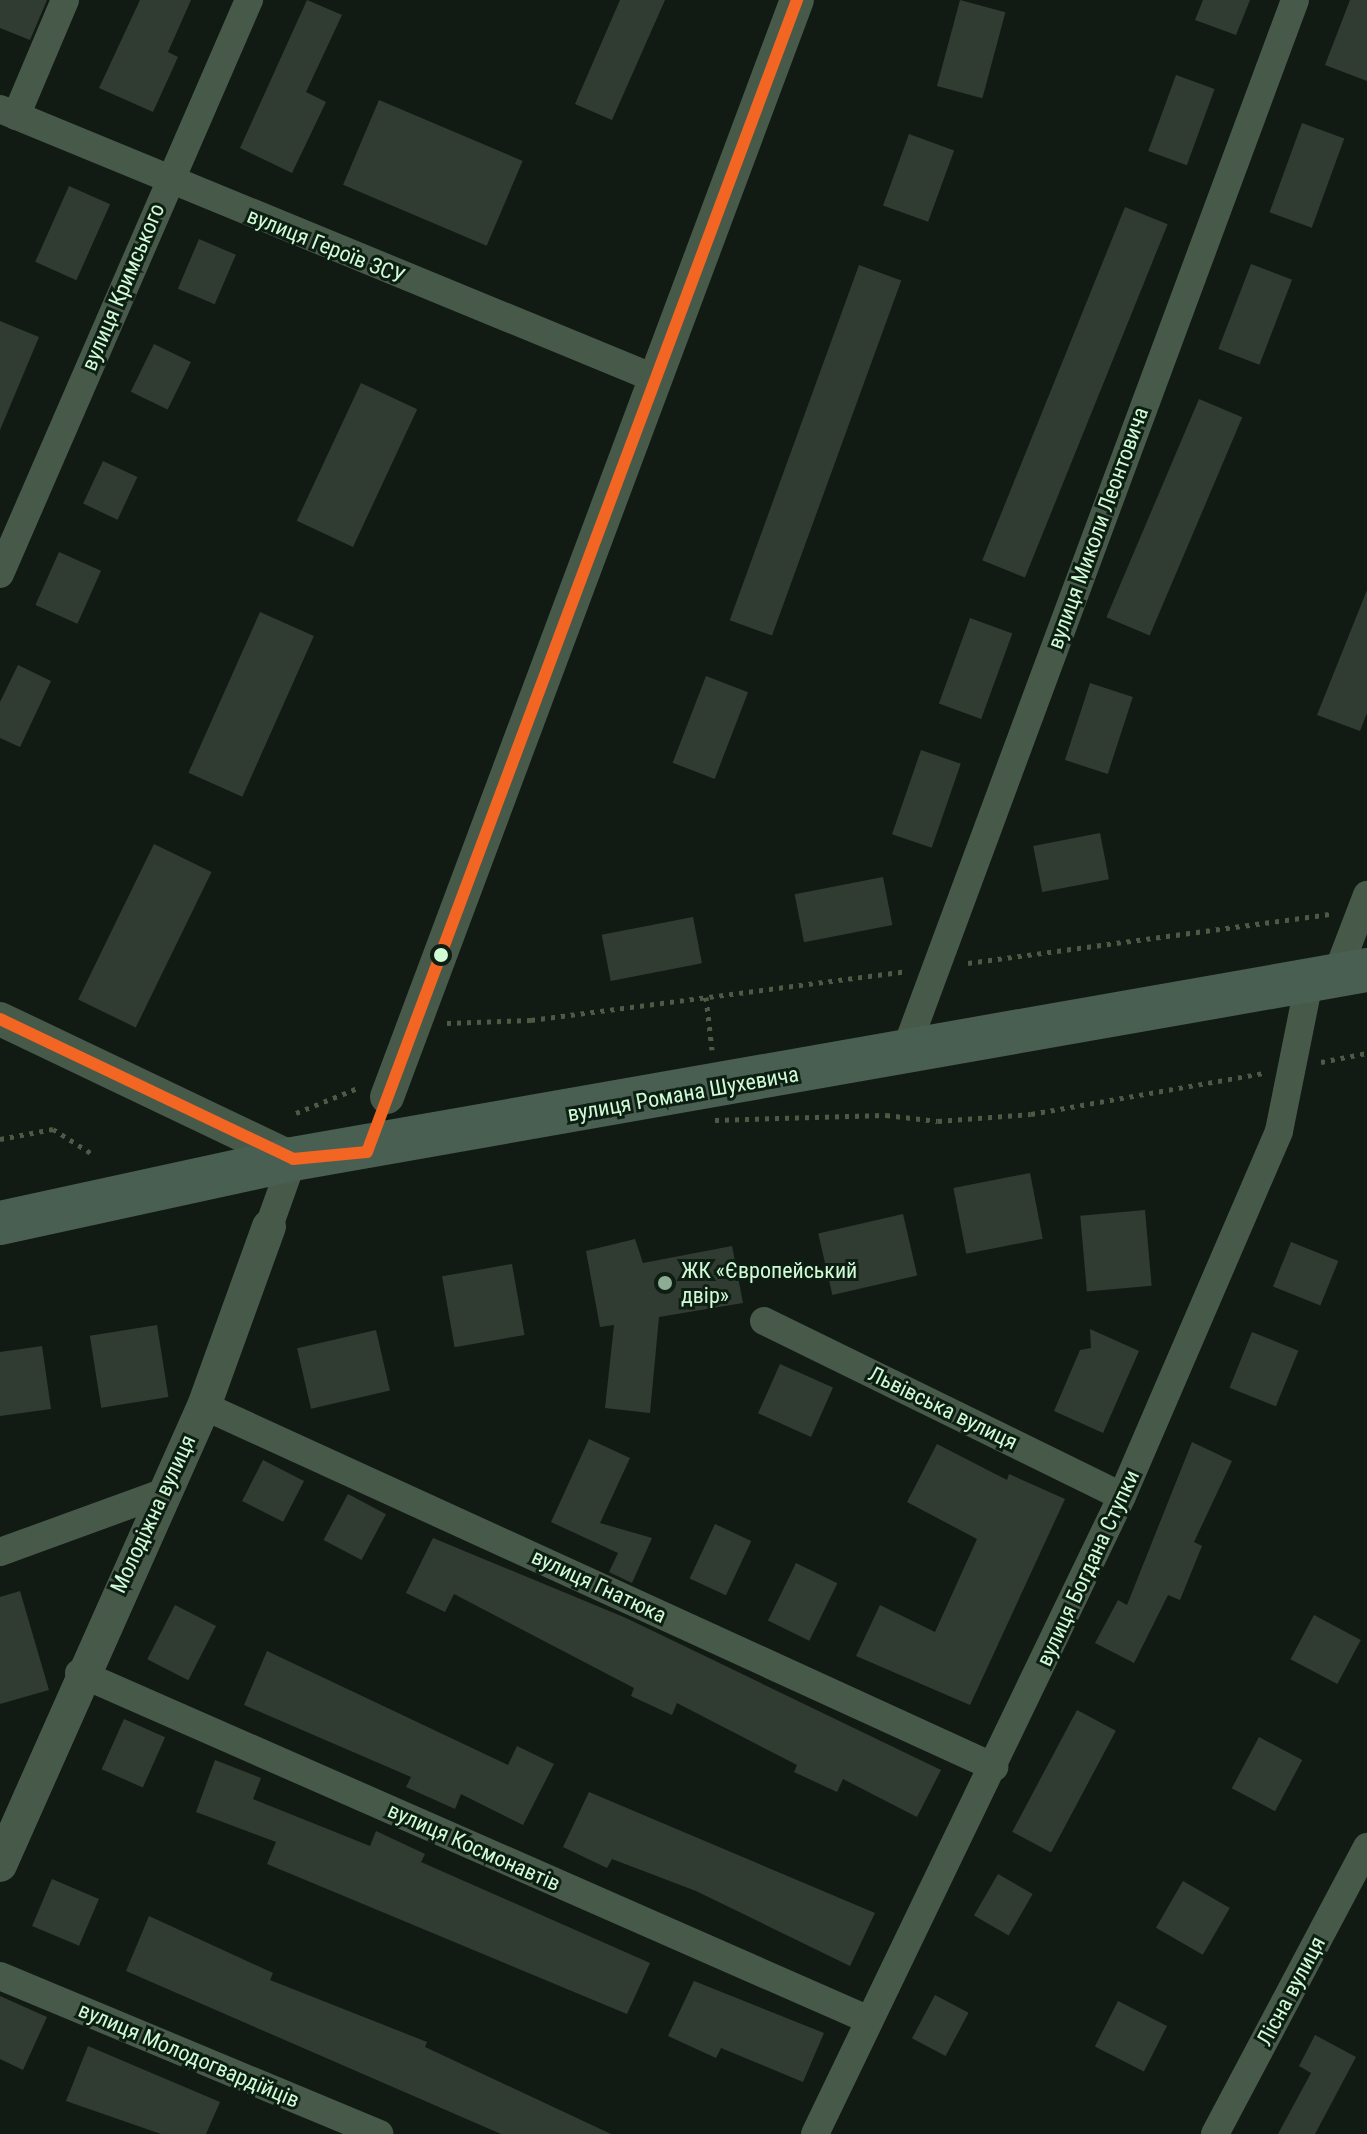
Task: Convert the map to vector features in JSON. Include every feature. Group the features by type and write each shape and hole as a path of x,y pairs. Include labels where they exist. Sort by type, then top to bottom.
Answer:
{"main road":[{"name":"вулиця Романа Шухевича","path":"0,1223 293,1159 367,1152 1337,976"}],"street":[{"path":"6,116 65,0"},
{"name":"вулиця Кримського","path":"0,574 249,0"},
{"path":"367,1152 377,1088 409,1038 797,0"},
{"name":"вулиця Миколи Леонтовича","path":"903,1057 1295,0"},
{"name":"вулиця Героїв ЗСУ","path":"6,116 654,378"},
{"name":"вулиця Богдана Ступки","path":"815,2134 1122,1496 1279,1131 1294,1067 1337,976 1364,902"},
{"path":"0,1019 293,1159"},
{"name":"Молодіжна вулиця","path":"0,1864 79,1673 204,1406 293,1159"},
{"name":"Львівська вулиця","path":"764,1321 1122,1496"},
{"name":"вулиця Гнатюка","path":"204,1406 994,1767"},
{"path":"0,1552 162,1493"},
{"name":"вулиця Космонавтів","path":"79,1673 869,2020"},
{"name":"Лісна вулиця","path":"1215,2134 1367,1847"},
{"name":"вулиця Молодогвардійців","path":"0,1976 379,2134"}],"path":[{"path":"409,1038 445,1023 531,1020 936,968 1364,902"},
{"path":"715,1124 1031,1114 1367,1053"},
{"path":"296,1113 377,1088"},
{"path":"0,1139 53,1129 91,1153"}],"building":[{"path":"0,0 47,0 30,40 0,28"},
{"path":"140,0 191,0 168,52 178,57 153,112 99,88"},
{"path":"307,0 342,15 306,92 326,102 292,173 240,148"},
{"path":"620,0 665,0 612,120 575,104"},
{"path":"960,0 1005,12 982,98 937,86"},
{"path":"1203,0 1250,0 1236,35 1195,20"},
{"path":"1350,0 1367,0 1367,81 1325,65"},
{"path":"1176,75 1215,89 1187,165 1148,151"},
{"path":"379,100 523,161 487,246 343,185"},
{"path":"1302,123 1344,138 1312,228 1270,212"},
{"path":"909,134 954,150 928,222 883,205"},
{"path":"69,186 110,204 76,280 35,262"},
{"path":"1125,207 1168,224 1025,577 982,560"},
{"path":"199,239 236,255 215,304 178,289"},
{"path":"1251,264 1292,280 1259,365 1218,349"},
{"path":"859,265 901,280 772,636 730,620"},
{"path":"0,321 39,337 0,430"},
{"path":"154,344 191,362 168,410 131,392"},
{"path":"361,383 417,409 353,547 297,521"},
{"path":"1199,399 1242,417 1150,636 1106,617"},
{"path":"103,461 137,477 118,520 83,504"},
{"path":"59,552 101,571 77,624 35,605"},
{"path":"1367,590 1367,713 1360,731 1317,715"},
{"path":"260,612 314,636 242,797 188,773"},
{"path":"970,618 1012,633 981,719 939,704"},
{"path":"18,665 51,681 20,747 0,738 0,702"},
{"path":"706,676 748,692 715,779 673,763"},
{"path":"1090,683 1133,697 1108,774 1065,760"},
{"path":"921,750 961,764 932,848 892,834"},
{"path":"1100,833 1109,879 1042,892 1033,846"},
{"path":"154,844 212,872 136,1028 78,999"},
{"path":"883,877 892,925 804,942 795,894"},
{"path":"693,917 702,963 611,981 602,935"},
{"path":"1030,1173 1043,1239 966,1254 953,1188"},
{"path":"1145,1210 1152,1286 1087,1291 1080,1216"},
{"path":"903,1214 917,1275 832,1295 818,1234"},
{"name":"ЖК «Європейський двір»","path":"635,1239 643,1263 732,1246 743,1303 659,1317 650,1413 605,1408 614,1325 600,1327 586,1251"},
{"path":"1291,1242 1338,1261 1320,1306 1273,1287"},
{"path":"512,1264 525,1335 455,1347 442,1276"},
{"path":"157,1325 168,1397 101,1408 90,1336"},
{"path":"1090,1329 1139,1351 1103,1433 1054,1411 1080,1350 1091,1348"},
{"path":"376,1330 390,1390 311,1409 297,1348"},
{"path":"1252,1332 1298,1351 1276,1406 1230,1388"},
{"path":"42,1346 51,1409 0,1416 0,1352"},
{"path":"780,1364 833,1388 811,1437 758,1413"},
{"path":"589,1439 630,1458 600,1523 652,1538 632,1583 609,1572 618,1553 551,1522"},
{"path":"1192,1442 1232,1461 1194,1542 1202,1546 1180,1600 1168,1595 1134,1663 1095,1643 1118,1600 1127,1605"},
{"path":"937,1444 1007,1480 1009,1474 1065,1499 970,1705 856,1656 880,1605 935,1632 977,1539 907,1502"},
{"path":"263,1460 304,1481 283,1522 242,1501"},
{"path":"348,1494 386,1514 362,1560 324,1540"},
{"path":"715,1524 751,1541 726,1595 690,1578"},
{"path":"433,1538 626,1618 941,1770 917,1817 843,1779 837,1792 794,1772 797,1765 677,1703 672,1715 631,1696 634,1688 454,1594 445,1612 406,1593"},
{"path":"796,1563 837,1583 809,1641 768,1621"},
{"path":"20,1591 49,1690 0,1704 0,1597"},
{"path":"175,1605 216,1626 188,1680 147,1659"},
{"path":"1314,1615 1361,1640 1337,1684 1291,1659"},
{"path":"267,1651 508,1765 517,1746 554,1764 523,1825 461,1794 455,1809 406,1787 411,1777 244,1705"},
{"path":"1077,1710 1116,1731 1051,1853 1012,1832"},
{"path":"124,1719 165,1737 143,1788 102,1769"},
{"path":"1259,1737 1302,1760 1275,1811 1232,1788"},
{"path":"215,1760 261,1778 253,1799 370,1846 376,1831 425,1854 421,1862 650,1963 627,2014 267,1864 276,1842 196,1812"},
{"path":"589,1792 875,1913 850,1966 696,1891 612,1859 607,1868 563,1847"},
{"path":"998,1874 1033,1894 1009,1936 974,1916"},
{"path":"52,1879 99,1899 79,1946 32,1926"},
{"path":"1183,1881 1230,1908 1203,1955 1156,1928"},
{"path":"149,1916 273,1973 270,1980 427,2042 425,2047 611,2134 501,2134 126,1971"},
{"path":"694,1981 824,2033 803,2082 721,2048 716,2058 668,2036"},
{"path":"935,1995 969,2013 946,2056 912,2038"},
{"path":"0,1996 47,2017 23,2070 0,2059"},
{"path":"1118,2001 1167,2026 1144,2071 1095,2046"},
{"path":"1315,2035 1356,2057 1315,2134 1278,2134 1311,2073 1299,2066"},
{"path":"88,2046 220,2102 206,2134 161,2134 66,2101"}],"transit line":[{"path":"0,1019 293,1159 367,1152 797,0"}],"place":[{"name":"ЖК «Європейський двір»","path":"665,1283"}]}
